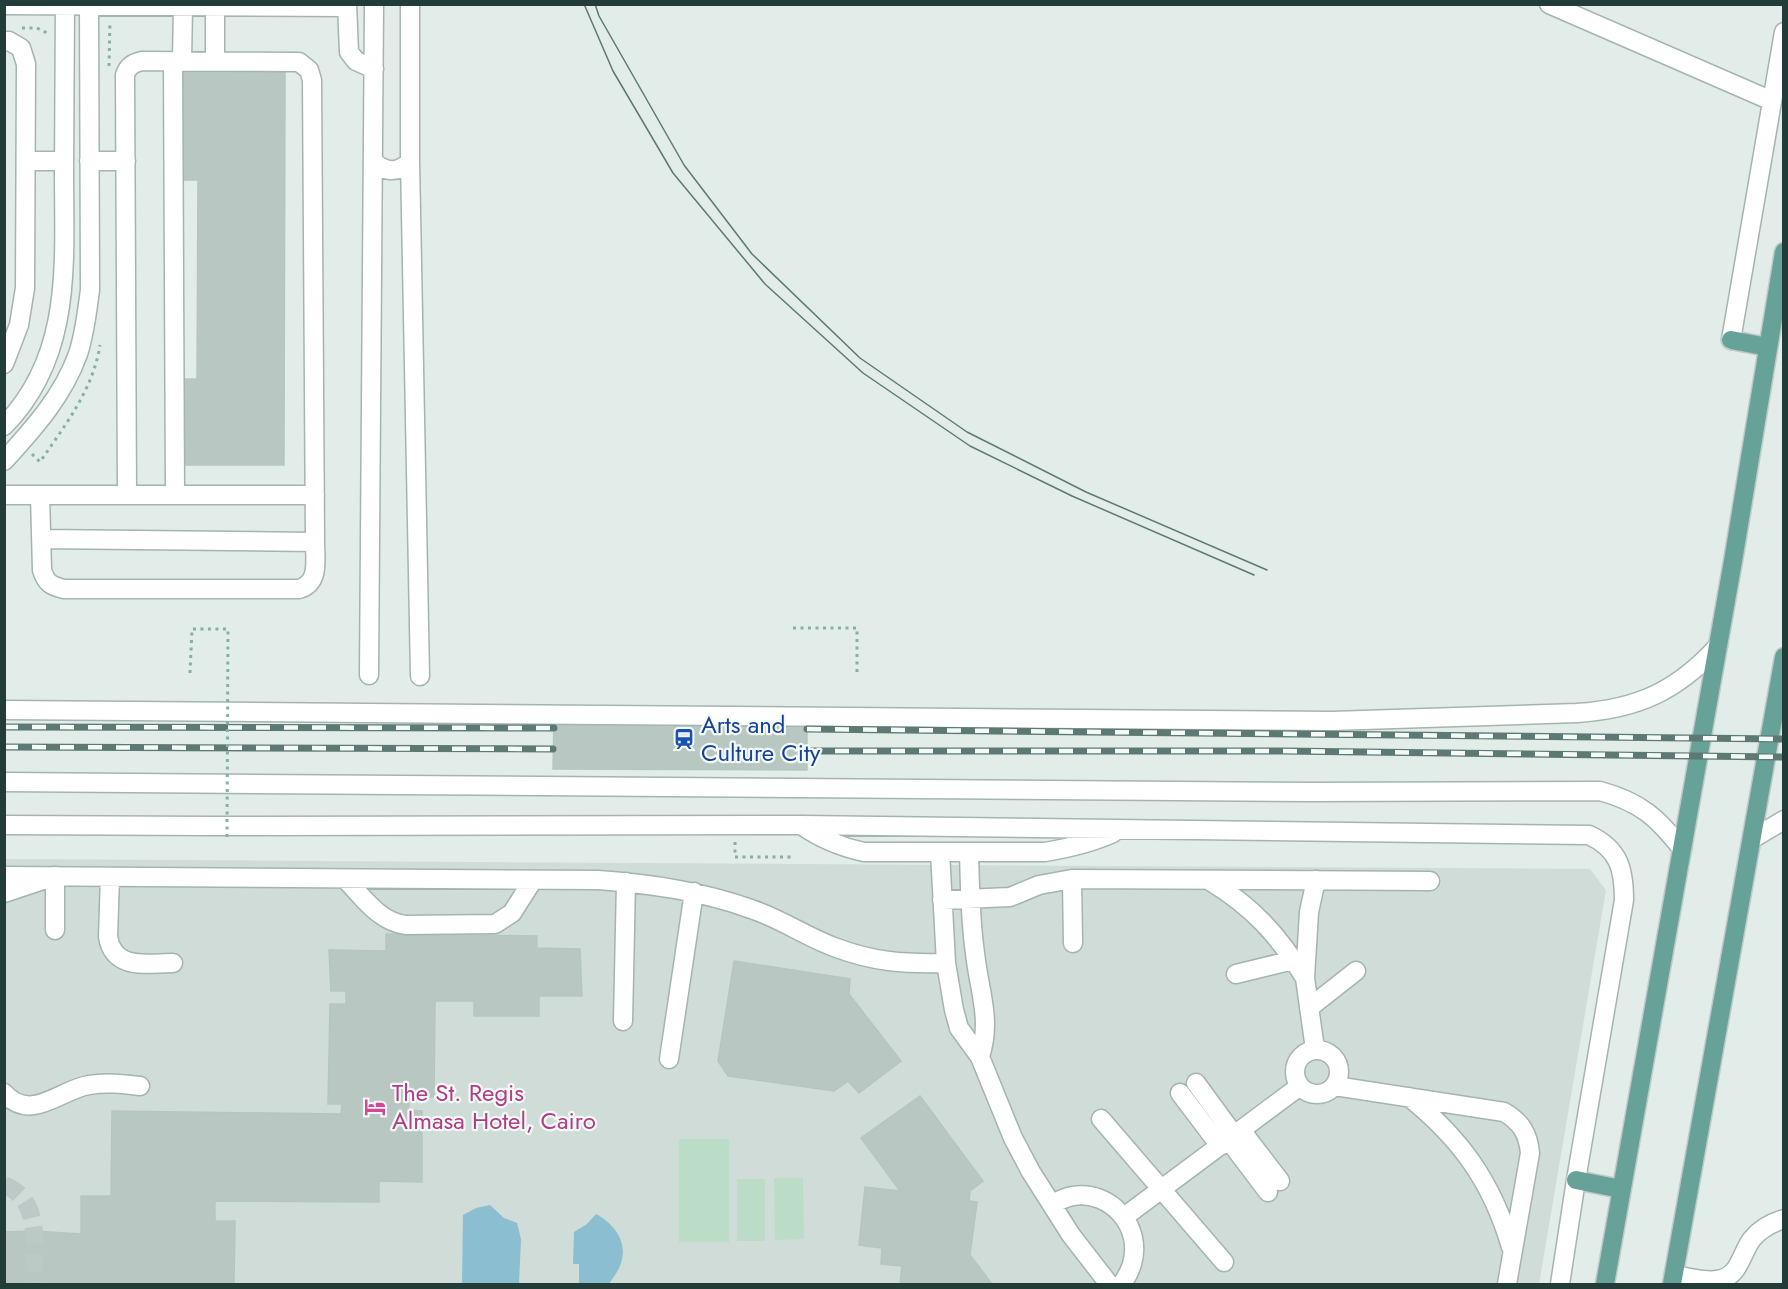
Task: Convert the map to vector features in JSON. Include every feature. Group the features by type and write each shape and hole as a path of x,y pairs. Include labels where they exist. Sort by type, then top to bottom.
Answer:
{"main road":[{"path":"1605,1284 1718,646 1784,252"},
{"path":"1731,340 1768,347"},
{"path":"1673,1280 1784,657"},
{"path":"1576,1180 1622,1188"}],"street":[{"path":"369,675 374,4"},
{"path":"410,4 410,160 420,675"},
{"path":"1549,4 1772,100"},
{"path":"4,5 347,6 349,52 356,61 374,69"},
{"path":"4,426 20,411 37,384 51,350 60,313 64,264 65,5"},
{"path":"4,461 41,421 56,399 79,353 86,323 90,290 89,5"},
{"path":"215,5 215,61"},
{"path":"175,495 177,61 183,6"},
{"path":"1731,340 1784,32"},
{"path":"4,41 16,44 25,55 26,160 25,288 19,325 4,364"},
{"path":"40,495 42,570 45,580 52,586 64,589 300,589 308,586 313,580 315,495 311,75 304,65 292,61 177,61 135,62 127,69 125,75 127,495"},
{"path":"26,160 64,160"},
{"path":"89,161 126,160"},
{"path":"374,162 379,167 392,171 405,166 410,160"},
{"path":"4,495 315,495"},
{"path":"41,539 315,542"},
{"path":"4,710 1320,721 1577,713 1613,709 1655,696 1700,666 1718,646"},
{"path":"4,782 1310,792 1600,791 1621,797 1657,819 1682,849"},
{"path":"1752,839 1784,819"},
{"path":"4,825 801,825 1589,835 1603,842 1620,864 1624,880 1624,900 1560,1284"},
{"path":"801,825 820,838 841,847 864,852 1045,852 1071,848 1121,830"},
{"path":"940,852 946,963 959,1028 980,1057 1013,1138 1071,1236 1110,1284"},
{"path":"969,852 975,952 987,1022 980,1057"},
{"path":"4,876 626,882 693,892 752,909 832,946 866,957 901,964 946,963"},
{"path":"4,893 56,876"},
{"path":"55,930 56,876"},
{"path":"110,877 108,937 109,946 114,954 131,963 173,963"},
{"path":"345,879 386,920 399,924 417,925 495,924 512,913 533,880"},
{"path":"942,900 1010,897 1039,885 1072,879 1430,881"},
{"path":"1072,879 1073,943"},
{"path":"1208,880 1232,894 1272,930 1305,978"},
{"path":"1315,1049 1305,978 1309,912 1316,880"},
{"path":"623,1021 626,882"},
{"path":"669,1059 693,892"},
{"path":"1236,974 1293,960"},
{"path":"1309,1008 1356,971"},
{"path":"954,1010 983,1005"},
{"path":"1315,1049 1329,1053 1338,1064 1340,1071 1335,1086 1323,1094 1315,1094 1308,1093 1300,1086 1294,1076 1297,1061 1301,1055 1315,1049"},
{"path":"4,1093 15,1102 27,1106 39,1105 72,1089 88,1085 106,1083 140,1086"},
{"path":"1124,1217 1300,1086"},
{"path":"1335,1086 1504,1112 1515,1118 1524,1128 1529,1140 1530,1153 1507,1284"},
{"path":"1188,1088 1274,1186"},
{"path":"1409,1097 1434,1117 1475,1165 1491,1192 1512,1252"},
{"path":"1101,1119 1224,1262"},
{"path":"1052,1204 1071,1196 1086,1195 1114,1206 1124,1217 1131,1228 1134,1251 1132,1264 1122,1284"},
{"path":"1673,1280 1711,1281 1730,1276 1739,1267 1753,1238 1767,1226 1784,1219"}],"path":[{"path":"190,673 192,628 228,629 227,837"},
{"path":"794,628 857,628 857,674"},
{"path":"735,857 794,857"}],"shaded area":[{"path":"5,859 1590,869 1606,890 1539,1284 5,1284"}],"green space":[{"path":"679,1139 729,1139 729,1242 679,1242"},
{"path":"774,1178 803,1178 804,1239 775,1240"},
{"path":"737,1179 765,1179 765,1241 737,1241"}],"water":[{"path":"490,1205 504,1218 517,1223 521,1239 519,1284 462,1284 463,1215 476,1208"},
{"path":"596,1214 618,1234 623,1247 623,1255 609,1284 579,1284 579,1264 573,1264 574,1232 587,1224"}],"building":[{"path":"183,71 285,71 284,465 184,465 184,379 197,379 198,180 183,180"},
{"name":"Arts and Culture City","path":"554,719 807,721 807,770 553,769"},
{"name":"The St. Regis Almasa Hotel, Cairo","path":"386,934 537,936 537,948 580,949 582,996 539,996 539,1016 474,1016 474,1001 435,1001 434,1097 409,1097 409,1110 422,1111 422,1182 379,1181 379,1202 215,1201 215,1221 235,1221 234,1284 4,1284 4,1232 81,1234 81,1196 111,1196 112,1111 341,1114 342,1104 328,1104 330,1004 346,1004 346,991 331,991 329,950 386,951"},
{"path":"734,961 850,979 849,994 901,1061 859,1093 848,1081 834,1091 728,1076 718,1061"},
{"path":"920,1096 983,1181 970,1191 969,1201 977,1202 970,1255 992,1284 900,1284 902,1266 881,1264 882,1248 859,1245 865,1187 900,1191 861,1138"}],"tunnel":[{"path":"4,1185 17,1192 31,1214 34,1227 33,1284"}],"tram line":[{"path":"584,4 613,71 673,173 765,284 863,373 970,446 1072,496 1254,575"},
{"path":"595,4 599,16 684,165 752,254 860,358 967,432 1086,492 1267,570"}],"railway":[{"path":"4,727 554,728"},
{"path":"807,729 1784,739"},
{"path":"4,747 553,749"},
{"path":"807,751 1283,751 1784,757"}],"place":[{"name":"Arts and Culture City","path":"684,739"},
{"name":"The St. Regis Almasa Hotel, Cairo","path":"375,1107"}]}
